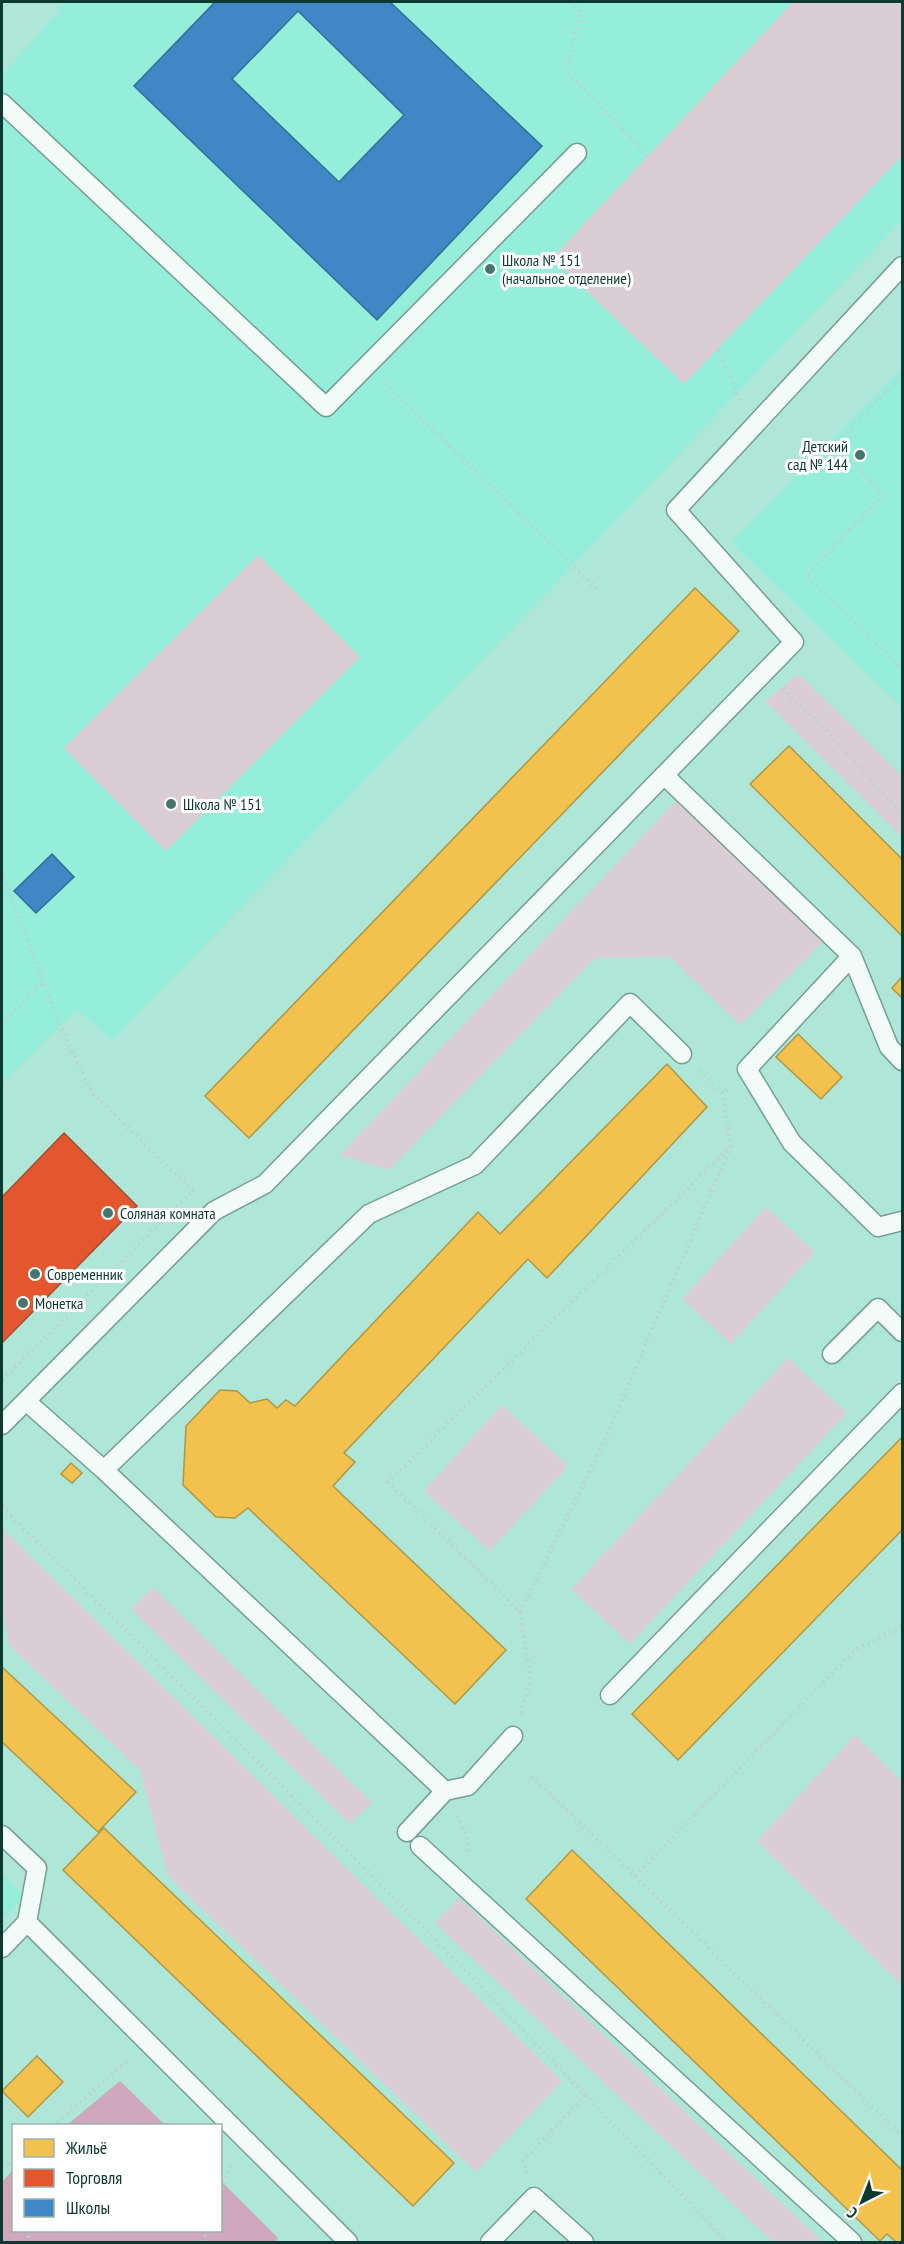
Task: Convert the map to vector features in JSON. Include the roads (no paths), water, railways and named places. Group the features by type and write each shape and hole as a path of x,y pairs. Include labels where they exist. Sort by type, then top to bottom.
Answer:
{"lane":[{"path":"2,103 326,407 577,153"},
{"path":"2,1425 214,1211 265,1184 794,642 676,510 903,266"},
{"path":"664,775 852,956 889,1047 903,1061"},
{"path":"852,956 747,1070 792,1143 878,1227 903,1221"},
{"path":"104,1470 369,1214 475,1165 630,1004 682,1054"},
{"path":"832,1354 878,1308 903,1332"},
{"path":"610,1695 903,1393"},
{"path":"27,1402 104,1470 445,1791"},
{"path":"407,1832 445,1791 468,1786 513,1736"},
{"path":"2,1835 37,1868 27,1922 2,1948"},
{"path":"420,1846 852,2242"},
{"path":"27,1922 348,2242"},
{"path":"490,2242 534,2197 584,2242"}],"place":[{"name":"Школа № 151 (начальное отделение)","path":"490,269"},
{"name":"Детский сад № 144","path":"860,455"},
{"name":"Школа № 151","path":"171,804"},
{"name":"Соляная комната","path":"108,1213"},
{"name":"Современник","path":"35,1274"},
{"name":"Монетка","path":"23,1303"}]}
